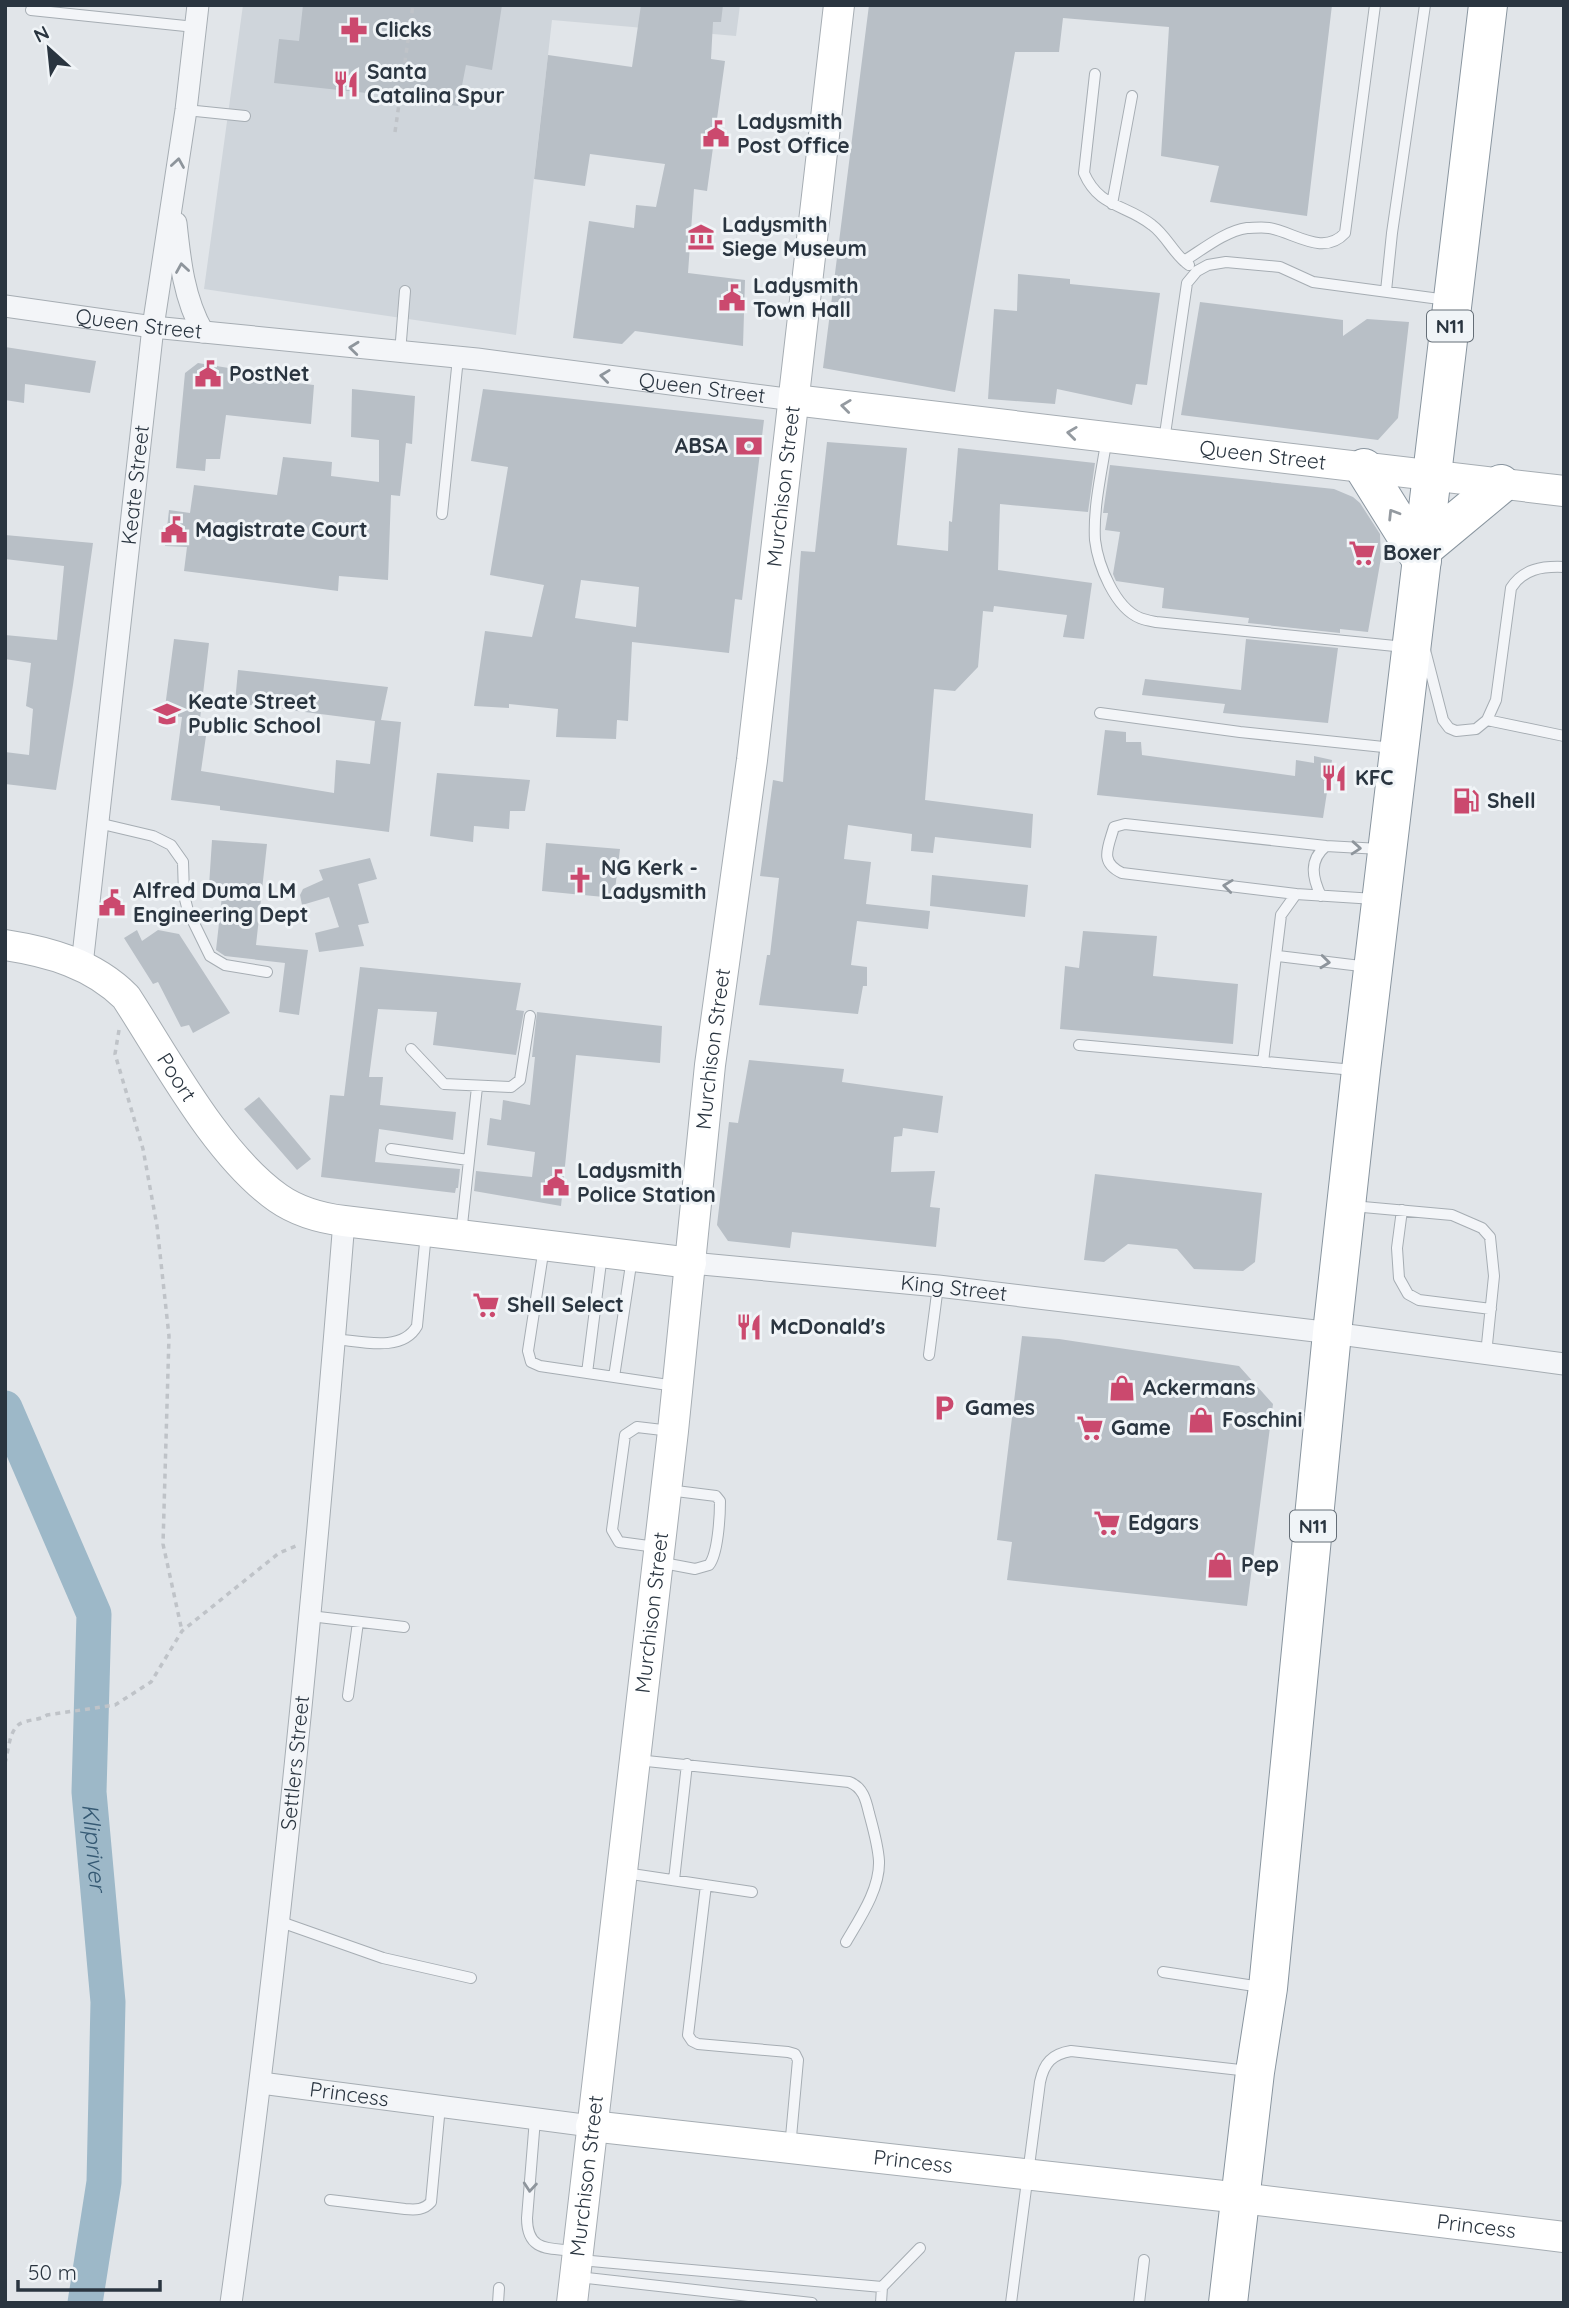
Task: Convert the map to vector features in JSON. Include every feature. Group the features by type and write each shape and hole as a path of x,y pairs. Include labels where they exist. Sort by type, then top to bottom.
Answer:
{"highway":[{"name":"N11","path":"1228,2303 1255,2072 1268,1988 1332,1333 1361,1070 1488,5"},
{"path":"1364,468 1423,554 1501,484"}],"street":[{"name":"Keate Street","path":"82,965 153,327 186,110 198,5"},
{"name":"Murchison Street","path":"575,2272 673,1431 710,1065 752,760 839,5"},
{"path":"173,195 183,279 203,332"},
{"name":"Queen Street","path":"5,306 153,327 458,358 1564,491"},
{"name":"Poort","path":"5,945 47,953 82,965 111,982 125,998 213,1131 247,1171 291,1206 344,1221"},
{"name":"King Street","path":"344,1221 544,1247 938,1286 1564,1364"},
{"name":"Settlers Street","path":"231,2303 261,2083 310,1616 344,1221"},
{"name":"Princess","path":"261,2083 591,2126 1564,2236"}],"lane":[{"path":"1184,261 1244,228 1268,228 1315,244 1339,240 1345,233 1375,5"},
{"path":"1386,291 1425,5"},
{"path":"31,10 195,27"},
{"path":"1095,74 1084,173 1090,187 1099,197 1153,225 1184,261 1197,271"},
{"path":"1112,204 1132,96"},
{"path":"186,110 245,116"},
{"path":"1163,444 1187,283 1197,271 1208,265 1226,262 1280,267 1314,282 1453,301"},
{"path":"400,353 405,291"},
{"path":"442,514 458,358"},
{"path":"1107,437 1096,521 1096,541 1102,569 1111,588 1138,617 1156,622 1414,632 1443,720 1449,728 1456,731 1476,729 1487,720 1496,700 1511,588 1517,578 1531,570 1564,568"},
{"path":"1100,713 1240,732 1400,749"},
{"path":"1487,720 1564,736"},
{"path":"98,823 153,836 171,845 183,862 184,895 188,911 210,956 225,965 267,972"},
{"path":"1381,900 1296,894 1122,873 1114,870 1106,857 1114,827 1125,824 1387,850"},
{"path":"1321,896 1314,882 1314,860 1318,852 1326,846"},
{"path":"1263,1062 1281,915 1296,894"},
{"path":"1278,956 1373,967"},
{"path":"411,1049 444,1084 511,1087 518,1083 530,1016"},
{"path":"1079,1045 1361,1070"},
{"path":"461,1236 477,1087"},
{"path":"391,1149 468,1160"},
{"path":"1346,1206 1452,1215 1482,1228 1490,1237 1494,1276 1486,1354"},
{"path":"1402,1210 1396,1248 1399,1278 1408,1294 1419,1300 1491,1308"},
{"path":"334,1339 397,1342 412,1335 417,1326 426,1232"},
{"path":"544,1247 529,1359 540,1366 677,1386"},
{"path":"587,1373 603,1253"},
{"path":"614,1377 632,1256"},
{"path":"929,1355 938,1286"},
{"path":"665,1489 716,1496 720,1501 713,1559 709,1565 695,1569 619,1542 612,1530 625,1435 637,1427 673,1431"},
{"path":"310,1616 404,1627"},
{"path":"348,1696 358,1622"},
{"path":"635,1760 849,1782 859,1787 878,1849 879,1872 867,1902 846,1941"},
{"path":"674,1880 687,1764"},
{"path":"622,1873 752,1892"},
{"path":"706,1885 688,2035 698,2044 795,2054 798,2063 790,2148"},
{"path":"278,1921 383,1958 471,1978"},
{"path":"1163,1972 1268,1988"},
{"path":"1011,2303 1042,2071 1049,2060 1060,2053 1072,2051 1255,2072"},
{"path":"330,2200 417,2210 428,2206 431,2202 440,2106"},
{"path":"536,2119 527,2218 528,2235 532,2241 575,2272 730,2299 812,2303"},
{"path":"881,2303 882,2287 920,2248"},
{"path":"1139,2303 1144,2260"},
{"path":"575,2272 882,2287"},
{"path":"498,2303 499,2288"}],"path":[{"path":"396,132 413,5"},
{"path":"125,998 115,1054 143,1149 157,1226 169,1336 163,1544 182,1631"},
{"path":"5,1763 13,1730 21,1722 42,1719 60,1712 115,1705 151,1682 182,1631 279,1553 318,1538"}],"shaded area":[{"path":"243,5 740,5 736,36 552,20 516,335 204,289"}],"building":[{"path":"303,5 502,5 492,70 466,65 458,106 413,98 274,83 279,39 299,41"},
{"path":"641,5 723,5 721,22 713,22 711,59 725,61 707,191 694,189 688,273 745,280 743,346 635,331 622,344 573,338 589,221 634,228 636,205 656,207 665,164 590,154 585,186 534,179 548,55 632,67"},
{"path":"869,5 1332,5 1307,216 1210,202 1219,166 1161,156 1169,27 1063,18 1059,52 1015,52 955,392 823,368"},
{"path":"1018,274 1070,279 1070,284 1160,293 1147,385 1136,384 1132,405 1057,389 1055,404 988,399 994,309 1017,311"},
{"path":"1200,302 1343,320 1343,336 1367,319 1409,322 1398,418 1378,440 1181,415"},
{"path":"5,347 96,361 90,393 25,384 24,403 5,400"},
{"path":"198,363 247,371 247,377 314,385 311,424 226,415 220,459 206,459 205,471 176,468 185,373"},
{"path":"352,389 415,396 412,444 406,443 400,496 391,495 388,580 339,576 338,591 184,571 187,547 165,546 169,510 190,513 194,485 277,495 283,457 332,462 331,476 379,482 379,440 351,437"},
{"path":"483,389 764,420 742,600 735,599 729,653 632,642 628,721 617,720 616,739 556,737 558,709 509,704 509,708 474,706 485,631 532,637 544,585 490,575 508,467 471,461","holes":["581,580 639,587 636,627 575,618"]},
{"path":"827,442 907,448 897,545 948,551 958,448 1095,463 1088,512 1000,504 998,570 1092,583 1084,639 1063,637 1067,615 994,606 993,612 983,611 978,667 955,691 934,689 925,800 1033,814 1031,848 935,837 933,853 911,851 912,834 848,825 844,859 871,862 866,904 930,911 928,929 857,921 851,965 867,967 867,986 863,986 858,1014 759,1005 767,955 770,955 779,878 760,876 773,780 783,782 801,551 815,552"},
{"path":"1110,465 1334,489 1353,497 1360,503 1380,534 1381,558 1368,632 1340,629 1340,633 1248,623 1249,618 1162,608 1164,588 1116,581 1113,574 1120,532 1105,530 1108,513 1103,513"},
{"path":"5,535 93,543 56,790 5,784 5,752 29,755 33,709 26,706 31,663 5,659 5,635 57,640 64,566 5,559"},
{"path":"174,639 209,643 198,736 206,736 201,771 334,793 336,760 370,764 375,721 235,703 238,670 388,687 381,720 401,722 389,832 220,810 220,806 171,800 182,717 164,715"},
{"path":"1246,639 1338,648 1328,723 1223,713 1225,704 1142,695 1145,679 1241,690"},
{"path":"1105,730 1126,732 1126,742 1141,742 1142,755 1295,776 1296,760 1314,763 1314,756 1332,760 1323,818 1097,795"},
{"path":"437,773 530,780 525,811 510,811 509,829 474,826 473,842 430,836"},
{"path":"212,840 267,844 256,945 308,950 299,1015 279,1012 285,963 225,956 216,950 223,887 209,886"},
{"name":"NG Kerk - Ladysmith","path":"546,843 620,849 614,898 542,891"},
{"path":"370,858 377,879 358,884 369,923 358,925 364,946 319,952 315,933 339,927 329,897 302,905 300,895 303,889 323,880 319,870"},
{"path":"932,875 1028,885 1025,917 930,906"},
{"path":"137,930 142,941 158,930 179,934 230,1013 193,1033 189,1025 181,1027 158,982 153,984 124,938"},
{"path":"1083,931 1157,936 1153,976 1238,984 1233,1044 1060,1029 1065,966 1079,968"},
{"path":"360,967 521,983 516,1010 524,1011 516,1055 433,1045 437,1012 378,1009 369,1077 383,1077 380,1105 456,1112 453,1140 379,1129 375,1162 460,1169 455,1193 321,1177 330,1095 344,1096"},
{"path":"537,1012 662,1026 660,1063 576,1055 561,1206 474,1191 476,1171 532,1177 535,1152 487,1145 490,1118 501,1120 503,1100 530,1105"},
{"path":"749,1060 844,1069 842,1082 943,1096 938,1133 903,1128 902,1136 894,1137 891,1172 935,1171 930,1207 940,1208 936,1247 792,1232 790,1248 728,1241 717,1225 729,1122 738,1123"},
{"path":"259,1097 311,1159 297,1170 244,1109"},
{"path":"1095,1174 1262,1193 1255,1262 1243,1271 1194,1269 1177,1249 1128,1244 1104,1262 1084,1260"},
{"path":"1022,1336 1239,1366 1273,1404 1247,1606 1007,1580 1012,1542 997,1540"}],"waterway":[{"name":"Klipriver","path":"5,1408 94,1614 89,1792 108,2002 104,2182 85,2303"}],"place":[{"name":"Clicks","path":"354,30"},
{"name":"Santa Catalina Spur","path":"346,84"},
{"name":"Ladysmith Post Office","path":"716,134"},
{"name":"Ladysmith Siege Museum","path":"701,237"},
{"name":"Ladysmith Town Hall","path":"732,298"},
{"name":"PostNet","path":"208,374"},
{"name":"ABSA","path":"749,446"},
{"name":"Magistrate Court","path":"174,530"},
{"name":"Boxer","path":"1362,553"},
{"name":"Keate Street Public School","path":"167,714"},
{"name":"KFC","path":"1334,778"},
{"name":"Shell","path":"1466,801"},
{"name":"NG Kerk - Ladysmith","path":"580,880"},
{"name":"Alfred Duma LM Engineering Dept","path":"112,903"},
{"name":"Ladysmith Police Station","path":"556,1183"},
{"name":"Shell Select","path":"486,1305"},
{"name":"McDonald's","path":"749,1327"},
{"name":"Ackermans","path":"1122,1388"},
{"name":"Games","path":"944,1408"},
{"name":"Foschini","path":"1201,1420"},
{"name":"Game","path":"1090,1428"},
{"name":"Edgars","path":"1107,1523"},
{"name":"Pep","path":"1220,1565"}]}
